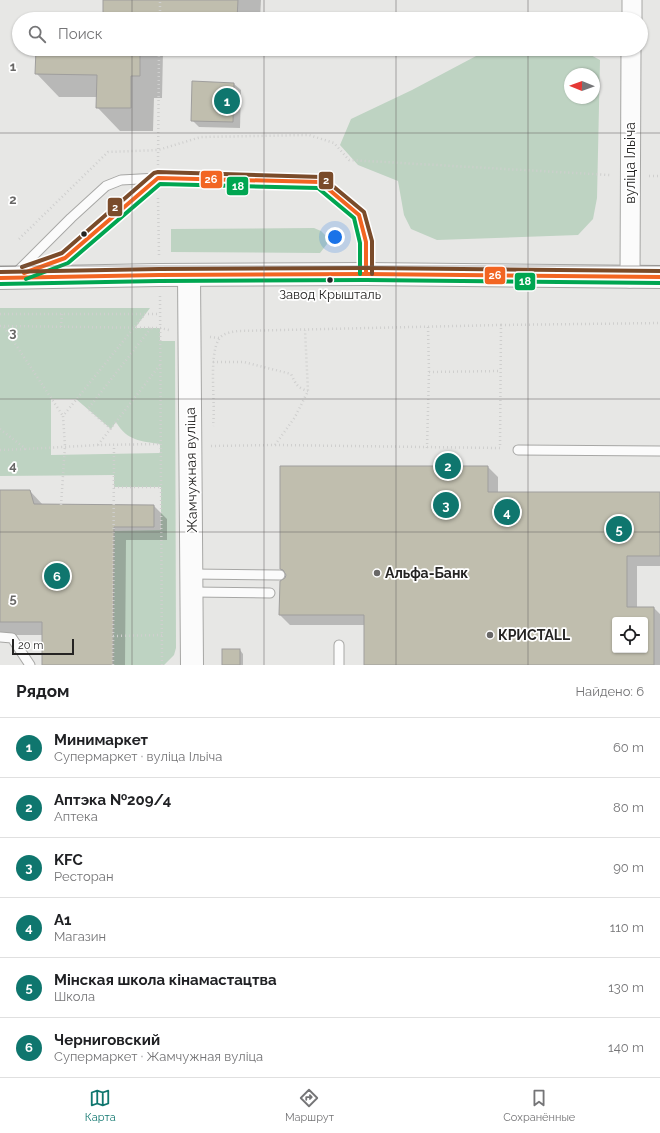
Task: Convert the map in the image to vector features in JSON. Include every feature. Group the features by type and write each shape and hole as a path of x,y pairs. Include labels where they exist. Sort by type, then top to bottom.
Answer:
{"main road":[{"path":"6,278 159,275 366,274 630,278 660,277"},
{"name":"Жамчужная вуліца","path":"189,275 192,665"}],"street":[{"path":"632,0 632,12"},
{"name":"вуліца Ільіча","path":"630,278 631,56"}],"lane":[{"path":"6,278 106,186 121,180 136,178 241,179 320,182 358,214 366,242 366,274"},
{"path":"6,278 65,258 158,178"},
{"path":"518,450 660,451"},
{"path":"192,583 280,574"},
{"path":"192,583 270,593"},
{"path":"0,637 12,638 30,665"},
{"path":"339,645 339,665"}],"path":[{"path":"160,0 160,12"},
{"path":"160,56 158,178 162,665"},
{"path":"19,239 108,152 158,150 201,137 308,135 334,143 349,160 630,176 660,176"},
{"path":"0,314 160,314"},
{"path":"61,327 62,314"},
{"path":"63,416 145,314"},
{"path":"215,413 215,350 220,338 227,333 238,331 660,323"},
{"path":"206,447 275,445 500,448 501,325"},
{"path":"2,326 160,328"},
{"path":"2,326 63,416 65,446 61,505"},
{"path":"427,448 429,372 428,327"},
{"path":"111,429 88,409 151,328"},
{"path":"275,445 295,417 308,392 306,330"},
{"path":"214,362 244,362 291,374 300,389 308,392"},
{"path":"98,445 160,365"},
{"path":"429,372 501,371"},
{"path":"0,429 26,449"},
{"path":"0,450 65,446 160,444"},
{"path":"113,665 114,445"},
{"path":"114,487 161,487"},
{"path":"113,636 162,635"}],"green space":[{"path":"476,56 593,56 600,60 600,68 564,68 564,104 599,104 597,198 593,219 578,235 437,240 411,229 404,215 398,181 358,165 340,145 351,119 412,90"},
{"path":"314,228 321,231 326,236 327,244 320,253 171,252 171,229"},
{"path":"0,308 150,308 135,328 160,328 160,341 175,341 176,648 174,655 164,665 113,665 114,531 161,530 161,487 114,487 114,475 0,476","holes":["51,399 76,399 111,429 116,422 130,437 141,441 160,444 160,453 51,455"]}],"building":[{"path":"103,0 238,0 237,12 103,12"},
{"path":"36,56 140,56 140,76 131,76 131,108 96,108 97,75 35,74"},
{"path":"192,81 234,83 233,122 191,121"},
{"path":"280,466 488,466 488,492 660,492 660,556 627,556 627,607 654,607 654,665 364,665 364,615 279,615 280,581 285,578 286,575 283,570 280,569"},
{"path":"0,490 30,490 34,504 154,505 154,527 114,527 113,665 42,665 42,622 0,622"},
{"path":"222,649 240,649 240,665 222,665"}],"transit line":[{"name":"2","path":"22,267 62,253 154,173 158,172 322,177 364,212 372,241 372,274"},
{"name":"26","path":"24,273 65,258 158,178 320,182 359,215 366,242 366,274"},
{"name":"18","path":"26,279 68,263 160,184 318,188 354,218 360,243 360,274"},
{"name":"2","path":"0,272 159,269 366,268 660,271"},
{"name":"26","path":"0,278 159,275 366,274 660,277"},
{"name":"18","path":"0,284 159,281 366,280 660,283"}],"place":[{"name":"Минимаркет","path":"227,101"},
{"name":"Завод Крышталь","path":"330,280"},
{"name":"Аптэка №209/4","path":"448,466"},
{"name":"KFC","path":"446,505"},
{"name":"A1","path":"507,512"},
{"name":"Мінская школа кінамастацтва","path":"619,529"},
{"name":"Альфа-Банк","path":"377,573"},
{"name":"Черниговский","path":"57,576"},
{"name":"КРИСТАLL","path":"490,635"}]}
